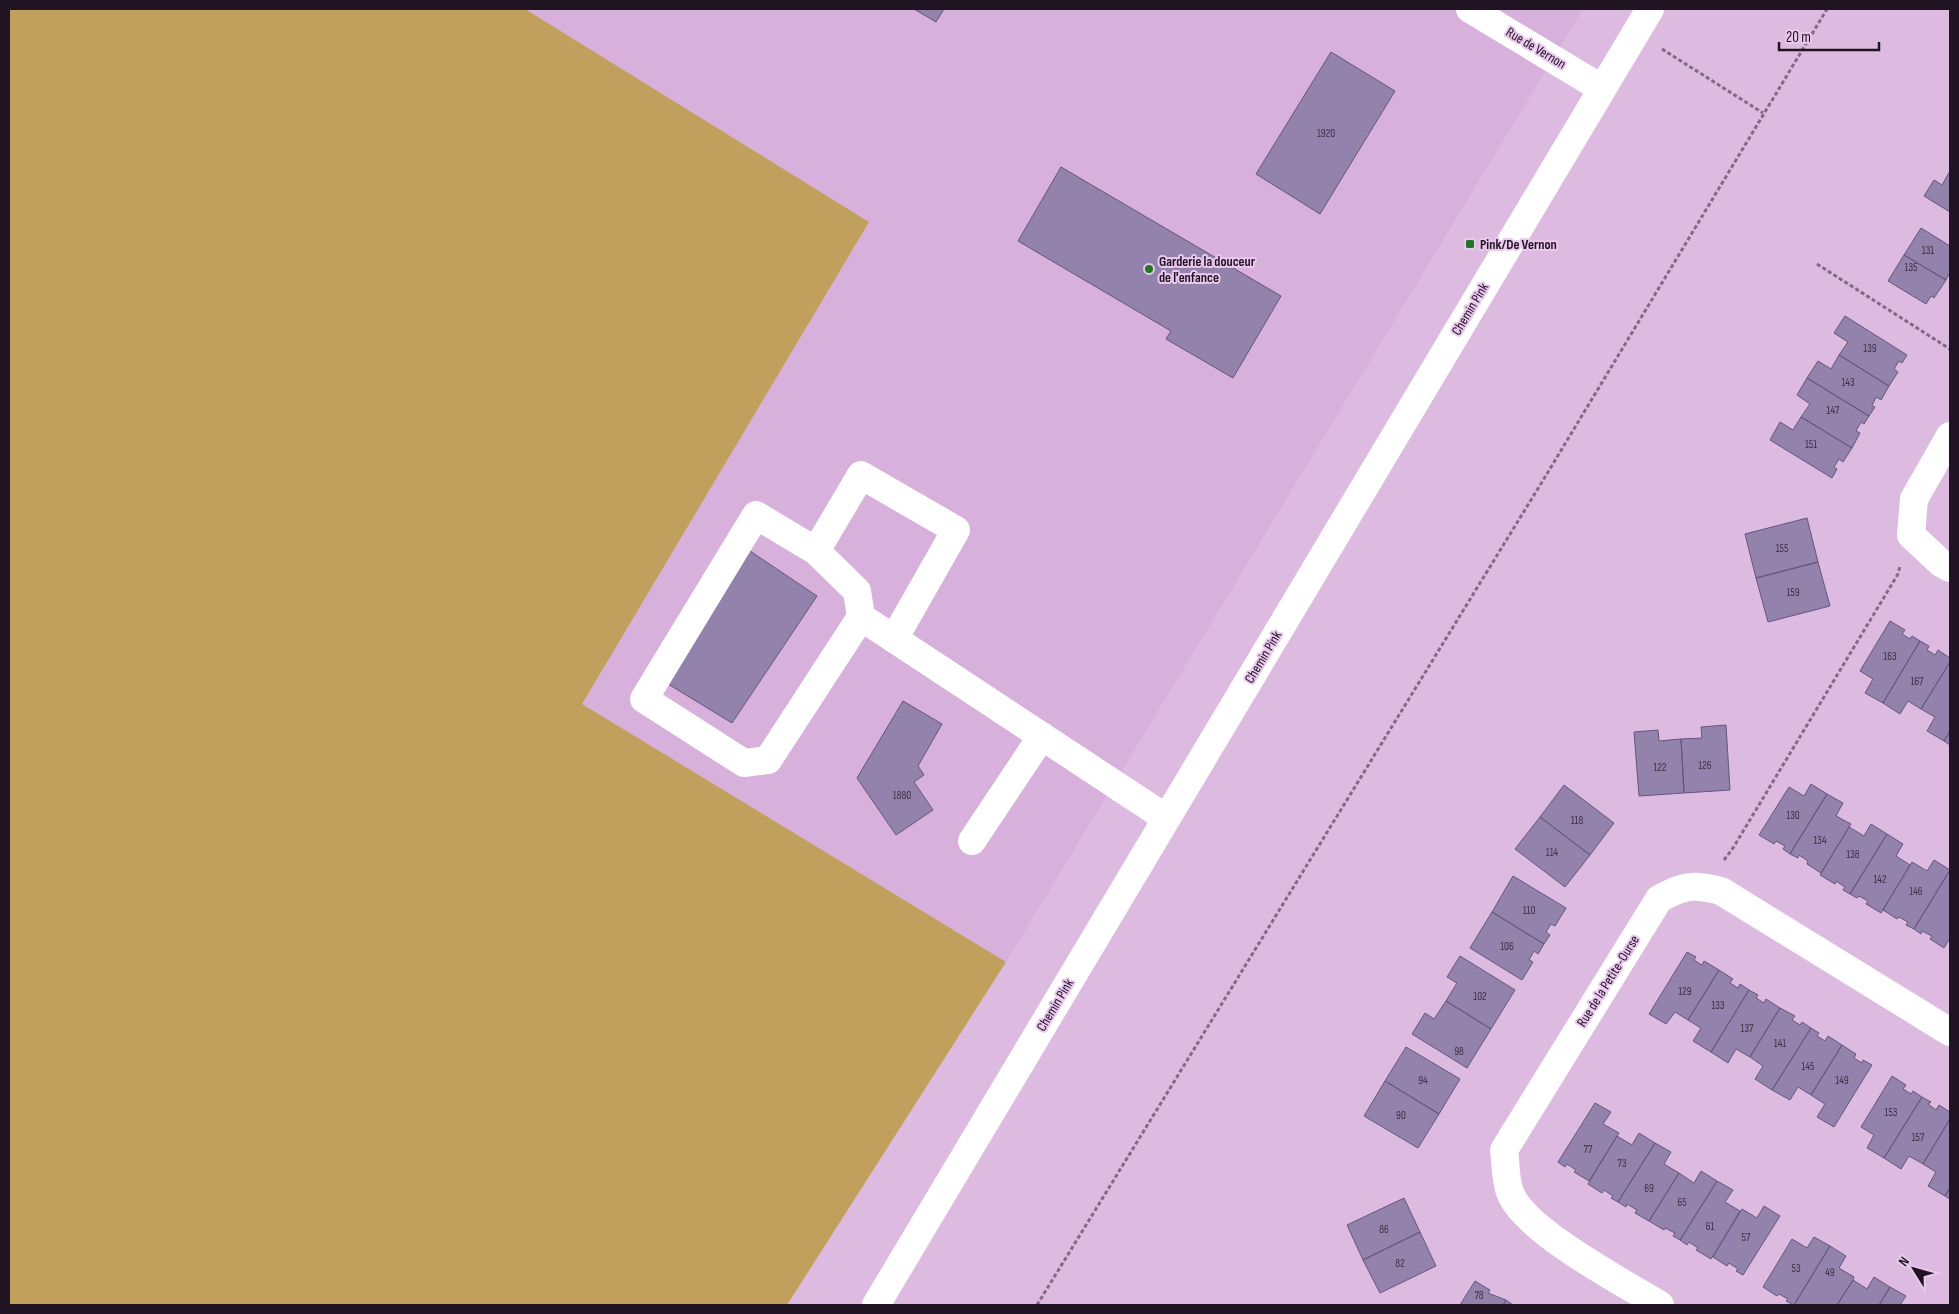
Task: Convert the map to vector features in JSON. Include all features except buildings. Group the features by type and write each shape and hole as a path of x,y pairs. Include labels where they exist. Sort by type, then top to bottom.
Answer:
{"main road":[{"name":"Rue de Vernon","path":"1470,9 1602,88"},
{"name":"Chemin Pink","path":"876,1305 1650,9"},
{"path":"1950,436 1914,499 1910,535 1941,563 1950,568"},
{"path":"816,550 861,475 956,530 894,639"},
{"path":"756,515 816,550 857,591 861,617 768,760 744,763 644,699 756,515"},
{"path":"861,617 1166,818"},
{"path":"972,841 1042,736"},
{"name":"Rue de la Petite-Ourse","path":"1660,1305 1551,1237 1520,1211 1509,1192 1504,1150 1659,899 1680,888 1704,887 1721,891 1950,1032"}],"path":[{"path":"1037,1305 1542,482 1827,9"},
{"path":"1636,32 1763,113"},
{"path":"1817,264 1950,349"},
{"path":"1704,887 1733,848 1898,574 1910,535"}],"shaded area":[{"path":"9,9 525,9 869,222 582,704 1006,962 787,1305 9,1305"},
{"path":"525,9 1583,9 1006,962 581,704 869,222"}],"place":[{"name":"Pink/De Vernon","path":"1470,244"},
{"name":"Garderie la douceur de l'enfance","path":"1149,269"}]}
